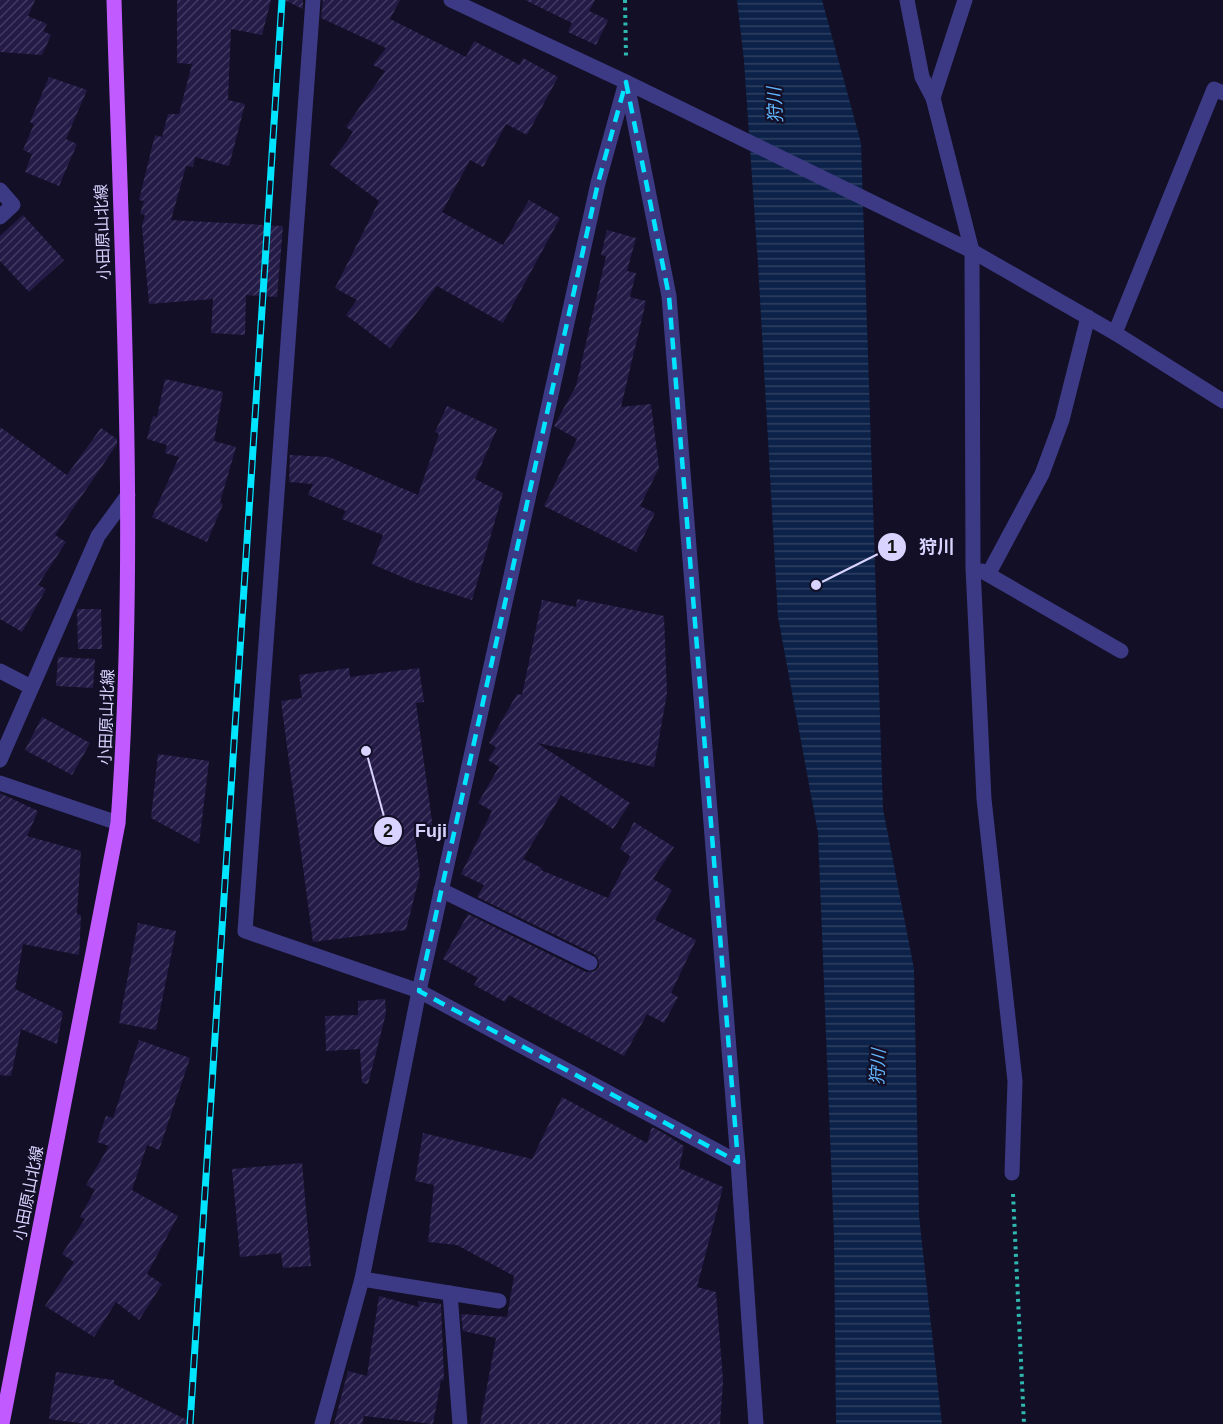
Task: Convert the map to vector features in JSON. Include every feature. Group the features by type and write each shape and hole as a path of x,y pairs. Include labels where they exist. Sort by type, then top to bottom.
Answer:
{"main road":[{"name":"小田原山北線","path":"2,1424 118,823 125,733 128,495 114,0"}],"street":[{"path":"313,0 245,931 419,991 738,1162"},
{"path":"451,0 626,82 972,251 1115,333 1223,402"},
{"path":"908,0 922,77 933,98 972,251 973,568 984,799 1015,1081 1012,1173"},
{"path":"933,98 965,0"},
{"path":"322,1424 362,1279 441,890 596,194 626,82"},
{"path":"626,82 669,296 738,1162 756,1424"},
{"path":"1115,333 1214,89 1223,93"},
{"path":"0,190 13,205 0,217"},
{"path":"989,573 1042,474 1062,420 1088,317"},
{"path":"0,760 99,536 128,495"},
{"path":"973,568 989,573 1121,651"},
{"path":"0,671 31,687"},
{"path":"0,783 118,823"},
{"path":"441,890 590,963"},
{"path":"362,1279 499,1301"},
{"path":"450,1293 460,1424"}],"path":[{"path":"625,0 626,82"},
{"path":"1012,1173 1024,1424"}],"highlighted area":[{"path":"626,82 669,296 738,1162 419,991 598,183"}],"water":[{"path":"737,0 822,0 861,143 883,809 914,969 919,1216 942,1424 836,1424 834,1237 818,833 778,617 758,264 744,61"}],"building":[{"path":"0,0 35,0 28,16 47,24 43,31 51,35 42,55 0,52"},
{"path":"177,0 271,0 262,35 231,29 228,100 245,104 229,166 195,157 193,167 186,166 171,220 283,226 277,297 246,295 245,335 211,333 213,299 149,304 142,226 145,215 140,214 144,201 139,200 155,135 162,137 168,114 179,114 192,64 177,63"},
{"path":"284,0 303,0 303,9"},
{"path":"323,0 400,0 390,19 466,57 474,41 520,65 523,58 558,77 527,135 506,124 483,167 470,160 442,212 503,245 529,200 560,218 503,323 437,286 390,348 346,315 357,300 335,288 379,201 330,165 353,132 346,127 385,71 373,65 386,48 321,18"},
{"path":"525,0 595,0 589,11 608,20 596,45 568,32 572,23"},
{"path":"49,77 87,90 66,139 77,144 59,186 25,172 32,154 23,150 34,124 30,122"},
{"path":"23,215 64,260 29,292 0,261 0,236"},
{"path":"607,230 636,238 627,271 636,273 630,297 646,301 621,407 651,404 659,468 640,506 655,513 636,552 544,506 577,439 554,426 576,386 606,256 601,255"},
{"path":"165,379 223,392 214,441 236,447 220,502 223,504 207,542 152,517 179,457 165,453 167,445 147,439 153,416 157,417"},
{"path":"447,406 497,429 475,479 503,493 472,600 414,582 372,564 383,535 342,519 346,511 308,495 313,484 289,482 290,455 329,457 418,495 439,434 435,432"},
{"path":"0,427 67,475 101,428 117,439 117,444 55,535 66,542 38,585 46,589 22,632 0,619"},
{"path":"577,599 664,616 667,693 654,767 537,743 630,803 613,829 561,795 523,859 542,868 541,870 608,898 630,856 620,849 634,822 674,847 653,879 672,890 655,920 696,940 671,993 678,997 664,1023 647,1014 624,1056 509,995 505,1002 474,985 478,978 443,959 468,914 586,972 595,971 599,967 598,958 594,954 477,897 484,885 461,874 492,811 478,803 499,767 488,760 496,747 489,743 517,694 522,695 542,600 576,607"},
{"path":"77,609 101,609 102,649 78,649"},
{"path":"58,657 95,659 93,688 56,686"},
{"path":"349,668 350,677 419,668 424,702 416,703 433,829 414,831 420,874 406,930 313,942 281,701 302,698 299,675"},
{"path":"42,717 90,743 72,775 25,750"},
{"path":"158,754 209,761 199,844 151,818"},
{"path":"0,793 38,811 27,836 81,851 77,914 81,915 79,955 23,944 15,989 63,1012 57,1044 21,1029 11,1076 0,1075"},
{"path":"138,923 176,931 156,1030 119,1023"},
{"path":"385,999 386,1013 368,1084 362,1083 360,1049 326,1051 325,1016 358,1015 358,1001"},
{"path":"139,1040 190,1058 159,1150 147,1145 132,1190 178,1216 147,1274 162,1284 139,1320 116,1302 94,1337 45,1306 74,1262 62,1254 85,1219 80,1217 95,1190 86,1185 109,1146 97,1142 106,1116 113,1118"},
{"path":"562,1097 647,1143 652,1127 665,1134 684,1146 679,1168 723,1187 697,1287 716,1292 723,1381 720,1424 480,1424 496,1338 463,1331 461,1314 507,1317 514,1276 457,1245 428,1242 434,1185 415,1181 423,1133 532,1159"},
{"path":"302,1163 311,1266 283,1268 281,1253 240,1257 232,1169"},
{"path":"379,1296 419,1307 418,1301 441,1304 444,1380 441,1380 433,1424 364,1416 362,1424 334,1424 348,1371 367,1376"},
{"path":"56,1372 114,1380 114,1384 195,1424 86,1424 49,1419"}],"railway":[{"path":"190,1424 282,0"}],"place":[{"name":"狩川","path":"816,585"},
{"name":"Fuji","path":"366,751"}]}
